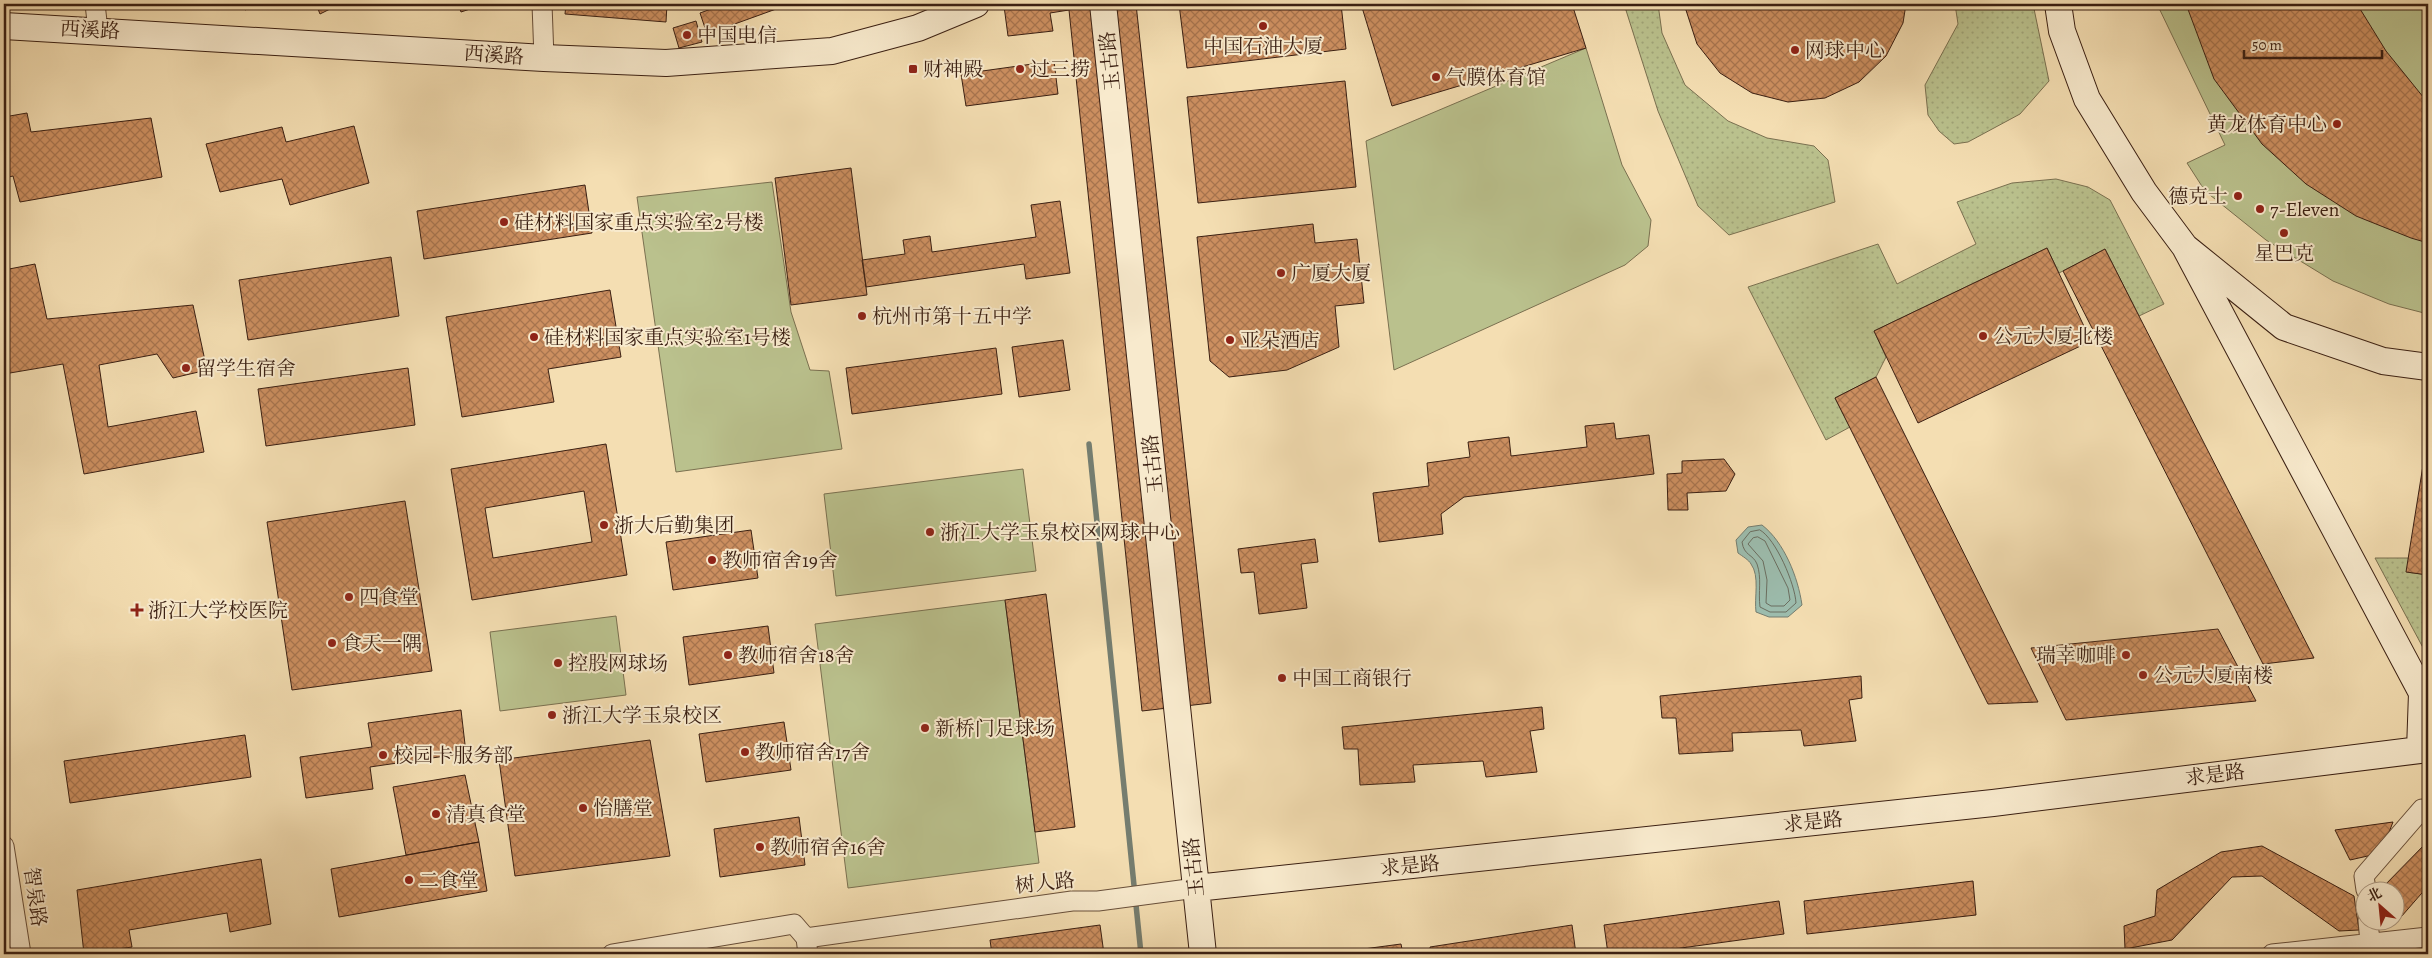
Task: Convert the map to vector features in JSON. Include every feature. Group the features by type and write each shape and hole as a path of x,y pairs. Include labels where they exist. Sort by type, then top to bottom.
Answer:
{"main road":[{"name":"西溪路","path":"4,26 98,30 544,58 666,63 832,51 918,28 976,4"},
{"name":"玉古路","path":"1103,4 1203,954"},
{"path":"2058,4 2062,31 2087,99 2144,192 2185,247 2425,691 2424,749"},
{"path":"2185,247 2284,327 2383,361 2428,367"},
{"name":"求是路","path":"1196,888 1993,803 2424,749"}],"street":[{"path":"95,4 98,30"},
{"path":"542,4 544,58"},
{"path":"2365,880 2364,876 2422,809 2428,809"},
{"name":"智泉路","path":"4,846 21,954"},
{"name":"树人路","path":"807,947 1039,914 1075,908 1092,902 1196,888"},
{"path":"612,954 794,924 807,947"},
{"path":"2369,930 2370,943"},
{"path":"2272,954 2297,953 2428,937"}],"green space":[{"path":"1624,4 1658,4 1662,33 1685,85 1728,121 1767,138 1814,146 1828,160 1835,202 1729,235 1698,206 1658,111"},
{"path":"1955,4 2033,4 2049,81 2020,114 1968,142 1954,144 1939,131 1928,115 1925,85 1958,24"},
{"path":"2157,4 2428,4 2428,314 2389,304 2333,281 2266,240 2205,191 2187,163 2225,145"},
{"path":"1586,48 1622,165 1651,220 1648,246 1625,265 1394,370 1366,141"},
{"path":"2056,179 2088,187 2110,200 2164,304 2139,316 2105,249 2059,273 2047,248 1874,331 1886,357 1876,377 1835,398 1850,427 1826,440 1748,287 1878,244 1897,284 1976,244 1957,202 2012,183"},
{"path":"772,182 791,312 810,370 829,371 842,449 676,472 637,197"},
{"name":"浙江大学玉泉校区网球中心","path":"1023,469 1036,571 836,596 824,494"},
{"path":"2375,558 2409,558 2407,572 2428,575 2428,657"},
{"name":"新桥门足球场","path":"1005,600 1039,863 848,888 815,624"},
{"name":"控股网球场","path":"616,616 626,695 500,711 490,632"}],"water":[{"path":"1762,525 1770,532 1783,550 1797,583 1802,605 1788,617 1769,617 1756,612 1754,569 1749,561 1738,553 1736,540 1748,527"}],"building":[{"path":"242,4 258,4 245,10"},
{"path":"316,4 340,4 320,14"},
{"path":"458,4 485,4 461,12"},
{"path":"566,4 667,4 666,22 565,14"},
{"path":"725,4 790,4 707,34 700,13"},
{"path":"1021,4 1136,4 1211,703 1142,711 1069,10 1050,13 1053,31 1008,36 1004,6"},
{"name":"中国石油大厦","path":"1179,4 1341,4 1346,49 1187,68"},
{"name":"气膜体育馆","path":"1361,4 1572,4 1586,48 1392,106"},
{"name":"网球中心","path":"1684,4 1906,4 1903,23 1886,56 1859,82 1825,98 1788,102 1752,93 1720,73 1697,44"},
{"name":"黄龙体育中心","path":"2186,4 2357,4 2386,51 2428,103 2428,243 2356,216 2306,184 2262,144 2214,79"},
{"name":"中国电信","path":"696,21 702,42 679,48 673,28"},
{"path":"1054,61 1058,94 966,106 961,74"},
{"path":"1345,81 1356,187 1198,203 1187,97"},
{"path":"27,113 31,132 151,118 162,177 20,202 13,176 4,178 4,117"},
{"path":"354,126 369,183 290,205 282,179 220,192 206,144 282,127 286,142"},
{"path":"851,168 867,295 791,305 775,178"},
{"name":"硅材料国家重点实验室2号楼","path":"585,185 592,233 424,259 417,211"},
{"path":"1060,201 1070,273 1026,279 1024,264 866,287 862,260 905,254 903,240 930,236 932,252 1036,237 1031,205"},
{"name":"广厦大厦","path":"1313,224 1315,243 1357,239 1364,303 1335,306 1339,347 1287,370 1229,377 1210,361 1197,237"},
{"name":"公元大厦北楼","path":"2047,248 2091,341 1918,423 1874,331"},
{"path":"2105,249 2314,658 2263,664 2063,271"},
{"path":"391,257 399,316 248,340 239,280"},
{"name":"留学生宿舍","path":"35,264 47,319 193,305 207,370 173,378 157,354 99,365 108,427 196,411 204,452 84,474 63,364 4,374 4,270"},
{"name":"硅材料国家重点实验室1号楼","path":"610,290 621,357 548,369 554,402 462,417 446,317"},
{"path":"1063,340 1070,390 1019,397 1012,347"},
{"path":"996,348 1002,394 852,414 846,368"},
{"path":"408,368 415,425 266,446 258,389"},
{"path":"1876,377 2038,702 1988,704 1835,398"},
{"path":"1614,423 1616,439 1649,435 1654,474 1464,497 1441,514 1443,534 1379,542 1373,493 1429,486 1427,463 1470,457 1468,442 1509,437 1511,456 1587,447 1585,426"},
{"path":"2428,434 2428,575 2406,572"},
{"name":"浙大后勤集团","path":"606,444 627,575 472,600 451,469","holes":["584,491 592,542 493,558 485,508"]},
{"path":"1724,459 1735,474 1726,491 1687,493 1688,510 1668,510 1667,474 1682,473 1682,461"},
{"name":"四食堂","path":"405,501 432,671 292,690 267,522"},
{"name":"教师宿舍19舍","path":"751,530 758,578 673,590 666,542"},
{"path":"1315,539 1318,562 1301,564 1307,608 1259,614 1254,572 1241,573 1238,549"},
{"path":"1046,594 1075,827 1035,832 1005,600"},
{"name":"教师宿舍18舍","path":"768,626 774,673 689,685 683,637"},
{"name":"公元大厦南楼","path":"2218,629 2256,701 2066,720 2031,648"},
{"path":"1861,676 1862,698 1849,700 1856,741 1804,746 1801,730 1732,733 1733,751 1679,754 1676,718 1662,718 1660,696"},
{"path":"1542,707 1544,729 1530,731 1537,772 1486,777 1483,761 1413,765 1415,782 1360,785 1358,749 1344,749 1342,727"},
{"name":"校园卡服务部","path":"461,710 466,753 370,767 373,789 306,798 300,757 372,747 368,723"},
{"name":"教师宿舍17舍","path":"784,722 791,770 706,782 699,734"},
{"path":"245,735 251,777 70,803 64,761"},
{"name":"怡膳堂","path":"650,740 670,856 515,876 499,760"},
{"name":"清真食堂","path":"465,775 479,842 406,855 393,787"},
{"name":"教师宿舍16舍","path":"799,817 805,865 720,877 714,829"},
{"path":"2393,822 2381,853 2350,860 2335,830"},
{"path":"2428,841 2428,886 2404,914 2404,880 2390,880"},
{"name":"二食堂","path":"479,842 487,891 339,917 331,869"},
{"path":"2262,846 2354,896 2354,930 2359,930 2339,931 2262,876 2232,877 2172,940 2125,949 2124,926 2155,916 2157,890 2221,852"},
{"path":"261,859 271,924 230,932 227,913 129,930 132,947 84,954 77,890"},
{"path":"1973,881 1976,915 1807,934 1804,901"},
{"path":"1779,901 1784,934 1637,954 1608,954 1604,925"},
{"path":"1100,925 1104,954 992,954 990,940"},
{"path":"1572,925 1576,954 1431,954 1430,947"},
{"path":"1401,944 1403,954 1326,954"}],"waterway":[{"path":"1089,444 1141,954"}],"place":[{"name":"中国石油大厦","path":"1263,26"},
{"name":"中国电信","path":"687,35"},
{"name":"网球中心","path":"1795,50"},
{"name":"财神殿","path":"913,69"},
{"name":"过三捞","path":"1020,69"},
{"name":"气膜体育馆","path":"1436,77"},
{"name":"黄龙体育中心","path":"2337,124"},
{"name":"德克士","path":"2238,196"},
{"name":"7-Eleven","path":"2260,209"},
{"name":"硅材料国家重点实验室2号楼","path":"504,222"},
{"name":"星巴克","path":"2284,233"},
{"name":"广厦大厦","path":"1281,273"},
{"name":"杭州市第十五中学","path":"862,316"},
{"name":"公元大厦北楼","path":"1983,336"},
{"name":"硅材料国家重点实验室1号楼","path":"534,337"},
{"name":"亚朵酒店","path":"1230,340"},
{"name":"留学生宿舍","path":"186,368"},
{"name":"浙大后勤集团","path":"604,525"},
{"name":"浙江大学玉泉校区网球中心","path":"930,532"},
{"name":"教师宿舍19舍","path":"712,560"},
{"name":"四食堂","path":"349,597"},
{"name":"浙江大学校医院","path":"137,610"},
{"name":"食天一隅","path":"332,643"},
{"name":"教师宿舍18舍","path":"728,655"},
{"name":"瑞幸咖啡","path":"2126,655"},
{"name":"控股网球场","path":"558,663"},
{"name":"公元大厦南楼","path":"2143,675"},
{"name":"中国工商银行","path":"1282,678"},
{"name":"浙江大学玉泉校区","path":"552,715"},
{"name":"新桥门足球场","path":"925,728"},
{"name":"教师宿舍17舍","path":"745,752"},
{"name":"校园卡服务部","path":"383,755"},
{"name":"怡膳堂","path":"583,808"},
{"name":"清真食堂","path":"436,814"},
{"name":"教师宿舍16舍","path":"760,847"},
{"name":"二食堂","path":"409,880"}]}
